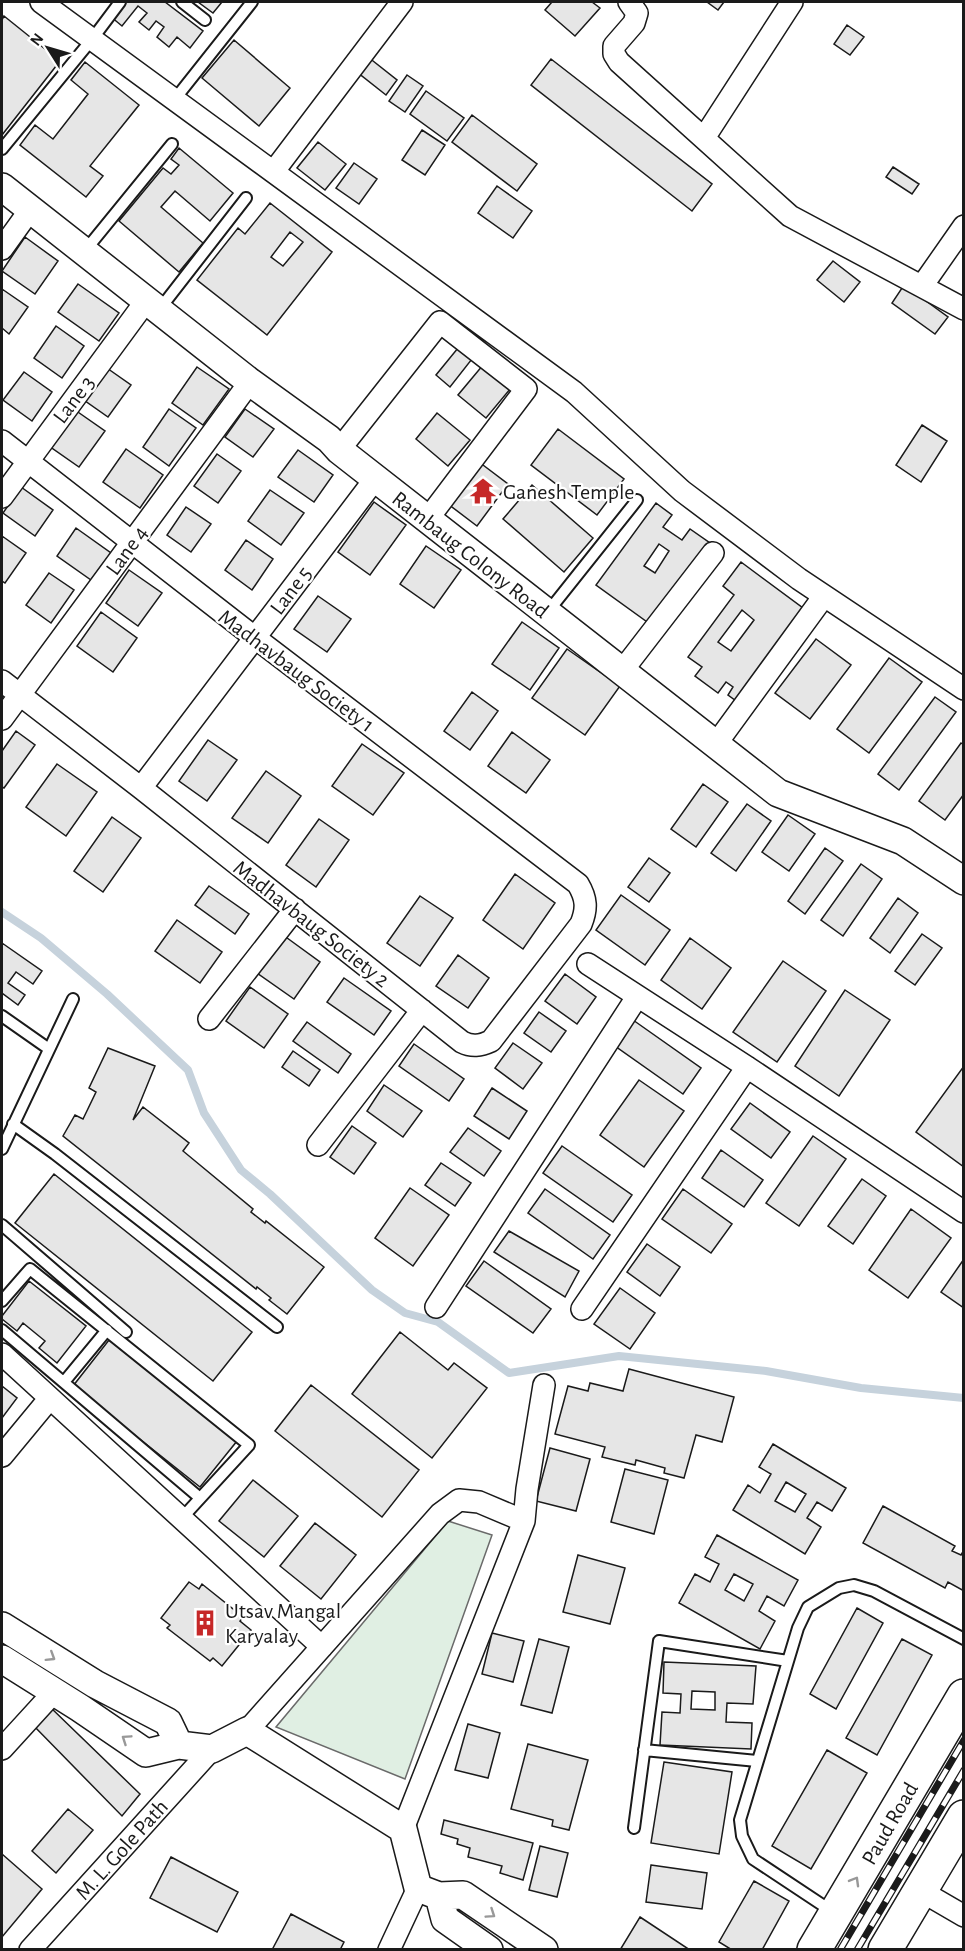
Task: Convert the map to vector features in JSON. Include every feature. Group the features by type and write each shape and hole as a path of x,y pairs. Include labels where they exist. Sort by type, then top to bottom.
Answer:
{"main road":[{"name":"Paud Road","path":"814,1950 963,1696"},
{"path":"885,1950 963,1817"}],"street":[{"path":"41,2 573,392 682,491 799,579 963,689"},
{"path":"274,171 402,2"},
{"path":"629,2 637,14 634,23 614,46 614,54 619,62 790,216 963,309"},
{"path":"704,138 792,2"},
{"name":"Rambaug Colony Road","path":"2,187 250,382 329,439 339,450 427,520 778,793 903,841 963,881"},
{"path":"2,249 30,210"},
{"path":"922,286 963,226"},
{"name":"Lane 3","path":"2,497 28,460 152,306"},
{"path":"339,450 440,322 526,389 427,520"},
{"name":"Lane 4","path":"2,719 250,382"},
{"name":"Madhavbaug Society 1","path":"2,441 578,884 586,902"},
{"name":"Lane 5","path":"141,788 375,479"},
{"path":"622,671 714,553"},
{"path":"716,744 824,596"},
{"name":"Madhavbaug Society 2","path":"2,681 462,1042 475,1046 490,1041 581,924 586,902"},
{"path":"209,1018 295,909"},
{"path":"588,964 963,1212"},
{"path":"436,1307 637,998"},
{"path":"318,1145 422,1010"},
{"path":"582,1309 747,1067"},
{"path":"2,1354 57,1390 182,1518 322,1647"},
{"path":"403,1829 524,1521 544,1385"},
{"path":"2,1456 57,1390"},
{"path":"2,1659 146,1753 179,1745 212,1749 247,1731 440,1514 459,1500 479,1502 524,1521"},
{"path":"2,1626 95,1684 168,1722 179,1745"},
{"path":"2,1749 54,1692"},
{"path":"247,1731 403,1829 428,1892 445,1919 489,1950"},
{"name":"M. L. Gole Path","path":"30,1950 212,1749"},
{"path":"921,1891 963,1916"},
{"path":"389,1950 428,1892"},
{"path":"428,1892 463,1895 544,1950"}],"lane":[{"path":"2,149 120,2"},
{"path":"182,2 205,20"},
{"path":"176,99 252,2"},
{"path":"84,252 172,144"},
{"path":"152,306 246,198"},
{"path":"547,613 637,500"},
{"path":"2,1149 73,999"},
{"path":"2,1016 49,1049"},
{"path":"13,1124 55,1154 277,1327"},
{"path":"2,1225 126,1332"},
{"path":"2,1301 30,1269 249,1444 182,1518"},
{"path":"2,1330 57,1390 200,1498"},
{"path":"57,1390 107,1330"},
{"path":"836,1914 753,1859 742,1836 740,1820 798,1628 808,1607 839,1588 854,1586 874,1591 963,1639"},
{"path":"634,1828 659,1641 788,1661"},
{"path":"644,1750 757,1761"}],"green space":[{"path":"448,1521 492,1535 405,1779 276,1727"}],"building":[{"path":"122,2 165,2 203,31 190,48 177,37 169,47 157,37 164,27 156,21 149,30 139,22 147,13 138,6 122,26 110,16"},
{"path":"198,2 222,2 213,13"},
{"path":"552,2 592,2 600,8 575,36 545,10"},
{"path":"707,2 724,2 718,10"},
{"path":"4,16 60,61 2,135 2,20"},
{"path":"847,25 864,37 850,55 834,44"},
{"path":"234,40 290,88 259,126 202,78"},
{"path":"368,57 397,80 386,95 357,72"},
{"path":"551,59 712,184 692,211 531,85"},
{"path":"85,62 139,105 90,166 103,176 86,197 20,145 35,125 53,139 88,94 71,80"},
{"path":"407,75 423,86 405,112 389,101"},
{"path":"426,91 464,118 447,141 410,114"},
{"path":"472,115 537,164 517,191 452,142"},
{"path":"422,130 445,145 425,175 402,160"},
{"path":"318,142 346,164 325,190 297,168"},
{"path":"179,148 233,193 210,221 175,191 161,207 203,243 179,272 119,221 163,168 171,174 179,165 171,159"},
{"path":"354,163 377,179 359,204 336,188"},
{"path":"893,167 919,184 912,194 886,177"},
{"path":"497,186 532,211 513,238 478,213"},
{"path":"270,203 332,252 267,335 197,280 238,228 245,234"},
{"path":"290,232 303,242 283,266 271,257"},
{"path":"25,237 58,261 35,294 2,271"},
{"path":"833,261 860,282 844,302 817,280"},
{"path":"78,284 119,313 99,341 58,312"},
{"path":"904,285 948,317 935,334 892,303"},
{"path":"2,289 28,307 9,334 2,328"},
{"path":"56,326 84,346 62,378 34,358"},
{"path":"458,348 472,359 450,387 436,375"},
{"path":"483,365 511,388 486,418 458,395"},
{"path":"104,366 131,385 108,417 81,398"},
{"path":"197,367 229,389 203,425 172,403"},
{"path":"24,372 52,392 32,421 3,400"},
{"path":"169,409 196,428 169,466 143,447"},
{"path":"245,409 274,429 253,457 225,437"},
{"path":"75,410 105,431 79,467 49,446"},
{"path":"437,413 470,440 448,466 416,439"},
{"path":"922,425 947,441 921,482 896,465"},
{"path":"558,429 624,479 597,515 531,465"},
{"path":"126,449 163,475 140,508 103,482"},
{"path":"298,450 333,475 314,502 278,477"},
{"path":"217,454 241,471 218,503 194,486"},
{"path":"479,462 508,484 477,526 448,504"},
{"path":"532,485 593,538 564,572 503,519"},
{"path":"21,487 53,510 35,536 3,513"},
{"path":"270,490 304,513 281,545 248,521"},
{"path":"374,502 406,525 370,575 338,552"},
{"path":"656,503 672,515 663,527 682,540 690,529 710,543 650,624 596,585","holes":["659,544 669,551 655,573 644,566"]},
{"path":"186,507 211,524 191,552 167,535"},
{"path":"76,528 111,553 91,580 57,556"},
{"path":"2,536 26,553 5,583 2,581"},
{"path":"246,540 273,559 252,590 225,570"},
{"path":"426,546 461,570 434,608 400,584"},
{"path":"741,562 807,611 739,703 728,695 733,687 726,682 718,693 695,676 702,667 688,657 734,595 723,586"},
{"path":"129,570 162,593 138,626 106,603"},
{"path":"49,573 74,590 51,623 26,605"},
{"path":"318,596 351,619 327,652 294,629"},
{"path":"742,610 754,620 731,651 718,642"},
{"path":"101,612 137,638 113,672 77,646"},
{"path":"522,622 559,648 530,690 492,664"},
{"path":"816,639 851,665 810,719 775,693"},
{"path":"567,649 620,686 585,735 532,698"},
{"path":"889,658 922,682 869,753 837,729"},
{"path":"472,692 498,711 470,750 444,731"},
{"path":"935,697 956,712 899,790 878,774"},
{"path":"16,731 35,745 4,788 2,787 2,751"},
{"path":"512,732 550,760 526,793 488,766"},
{"path":"208,740 237,760 207,801 179,781"},
{"path":"961,743 964,745 964,794 945,820 919,801"},
{"path":"362,744 404,773 373,815 332,786"},
{"path":"57,764 97,792 66,836 26,807"},
{"path":"266,771 301,796 268,843 232,818"},
{"path":"703,784 728,802 696,847 671,829"},
{"path":"747,804 771,821 736,871 711,853"},
{"path":"788,815 815,834 789,871 762,852"},
{"path":"112,817 141,838 103,892 74,871"},
{"path":"319,819 349,840 316,887 286,865"},
{"path":"825,848 843,861 805,914 788,901"},
{"path":"649,858 670,873 649,902 628,887"},
{"path":"861,864 882,879 843,936 821,920"},
{"path":"515,874 555,903 523,949 483,920"},
{"path":"209,886 249,914 235,934 195,905"},
{"path":"621,895 670,930 645,965 596,930"},
{"path":"420,896 453,918 420,966 387,943"},
{"path":"898,898 918,913 890,953 870,938"},
{"path":"177,920 222,952 200,983 155,951"},
{"path":"922,934 942,948 915,985 895,971"},
{"path":"283,935 320,962 294,999 257,973"},
{"path":"690,938 731,968 702,1009 661,980"},
{"path":"2,943 42,971 33,984 16,972 8,983 25,995 18,1005 2,993"},
{"path":"458,955 489,978 468,1008 436,986"},
{"path":"783,961 826,991 777,1062 733,1032"},
{"path":"565,974 596,997 577,1024 545,1001"},
{"path":"344,978 391,1011 374,1035 327,1002"},
{"path":"250,987 288,1014 264,1048 226,1021"},
{"path":"845,990 890,1020 839,1096 795,1066"},
{"path":"539,1012 566,1031 551,1052 524,1033"},
{"path":"633,1020 701,1068 683,1094 615,1046"},
{"path":"307,1022 351,1054 338,1073 293,1041"},
{"path":"513,1043 542,1063 523,1089 495,1068"},
{"path":"414,1044 464,1079 449,1101 399,1066"},
{"path":"108,1048 155,1066 133,1120 143,1107 189,1143 183,1151 253,1209 251,1212 265,1223 266,1221 324,1267 287,1314 269,1300 271,1298 257,1287 256,1289 63,1136 75,1115 83,1119 96,1092 89,1088"},
{"path":"293,1051 320,1070 309,1086 282,1067"},
{"path":"964,1066 964,1167 916,1132"},
{"path":"639,1080 684,1111 644,1167 600,1135"},
{"path":"384,1085 422,1111 403,1137 367,1111"},
{"path":"492,1088 527,1111 509,1139 474,1116"},
{"path":"750,1103 790,1132 771,1158 731,1129"},
{"path":"352,1126 376,1143 354,1174 330,1157"},
{"path":"468,1128 501,1151 484,1176 450,1152"},
{"path":"813,1136 846,1159 799,1226 766,1203"},
{"path":"562,1146 632,1195 613,1222 543,1173"},
{"path":"721,1150 763,1180 744,1207 702,1178"},
{"path":"441,1163 471,1183 455,1206 425,1185"},
{"path":"54,1174 252,1332 213,1381 15,1223"},
{"path":"862,1179 886,1196 853,1244 828,1226"},
{"path":"410,1188 449,1215 413,1266 375,1238"},
{"path":"545,1189 610,1235 593,1259 528,1213"},
{"path":"683,1189 732,1224 711,1253 662,1219"},
{"path":"911,1209 951,1238 908,1298 869,1270"},
{"path":"509,1231 579,1271 565,1297 494,1252"},
{"path":"647,1244 680,1267 660,1296 627,1272"},
{"path":"964,1259 964,1308 941,1292"},
{"path":"484,1261 551,1309 533,1333 466,1286"},
{"path":"29,1281 86,1326 57,1363 39,1348 45,1341 23,1323 17,1331 2,1319"},
{"path":"620,1288 655,1313 630,1349 594,1324"},
{"path":"400,1332 448,1370 454,1363 487,1388 432,1458 352,1394"},
{"path":"109,1340 237,1441 200,1487 73,1386"},
{"path":"629,1369 734,1397 722,1442 696,1435 684,1478 664,1473 665,1468 636,1460 635,1465 602,1457 605,1447 555,1434 568,1386 588,1391 590,1383 623,1391"},
{"path":"311,1385 419,1470 382,1517 275,1431"},
{"path":"2,1386 17,1398 2,1418"},
{"path":"773,1444 846,1488 832,1511 817,1502 807,1518 821,1527 805,1554 733,1510 748,1485 760,1493 771,1474 759,1467","holes":["786,1482 806,1494 795,1512 775,1501"]},
{"path":"550,1448 590,1459 576,1511 536,1501"},
{"path":"625,1469 668,1480 654,1534 611,1522"},
{"path":"253,1480 298,1516 264,1557 219,1521"},
{"path":"883,1506 955,1546 952,1551 961,1555 964,1550 964,1591 948,1582 945,1588 863,1543"},
{"path":"315,1523 356,1555 321,1599 280,1566"},
{"path":"717,1535 798,1580 784,1606 767,1596 759,1611 775,1621 760,1649 679,1603 695,1574 710,1582 719,1564 705,1557","holes":["734,1574 753,1584 744,1601 725,1590"]},
{"path":"578,1555 625,1568 610,1624 563,1612"},
{"name":"Utsav Mangal Karyalay","path":"189,1582 199,1589 202,1584 243,1617 240,1621 251,1630 222,1666 213,1658 210,1661 167,1628 170,1625 161,1618"},
{"path":"857,1608 883,1623 836,1709 810,1694"},
{"path":"492,1633 524,1641 513,1682 482,1674"},
{"path":"539,1639 569,1647 552,1713 521,1705"},
{"path":"902,1639 932,1655 877,1755 846,1738"},
{"path":"664,1662 756,1666 753,1704 727,1703 726,1722 752,1723 751,1749 660,1745 662,1712 680,1713 681,1694 663,1693","holes":["692,1691 715,1692 715,1710 691,1709"]},
{"path":"49,1706 140,1794 122,1816 32,1724"},
{"path":"468,1724 500,1733 488,1778 455,1770"},
{"path":"528,1744 588,1760 569,1830 552,1826 553,1820 511,1809"},
{"path":"827,1750 867,1773 811,1869 772,1846"},
{"path":"664,1762 732,1772 719,1854 651,1843"},
{"path":"68,1809 93,1830 56,1873 32,1851"},
{"path":"444,1820 533,1843 523,1880 500,1873 502,1866 468,1857 470,1848 457,1844 458,1839 441,1834"},
{"path":"540,1846 568,1853 557,1897 529,1890"},
{"path":"2,1854 42,1889 2,1937"},
{"path":"171,1857 238,1892 217,1932 150,1898"},
{"path":"651,1865 707,1873 702,1909 646,1902"},
{"path":"754,1881 789,1901 762,1950 732,1950 719,1942"},
{"path":"291,1914 344,1942 340,1950 272,1950"},
{"path":"640,1917 690,1950 620,1950"}],"waterway":[{"path":"2,912 41,938 107,994 188,1070 204,1113 241,1170 270,1194 372,1290 405,1313 438,1322 509,1373 619,1356 766,1371 861,1388 964,1398"}],"railway":[{"path":"840,1950 964,1740"},
{"path":"857,1950 964,1770"}],"place":[{"name":"Ganesh Temple","path":"483,491"},
{"name":"Utsav Mangal Karyalay","path":"205,1623"}]}
